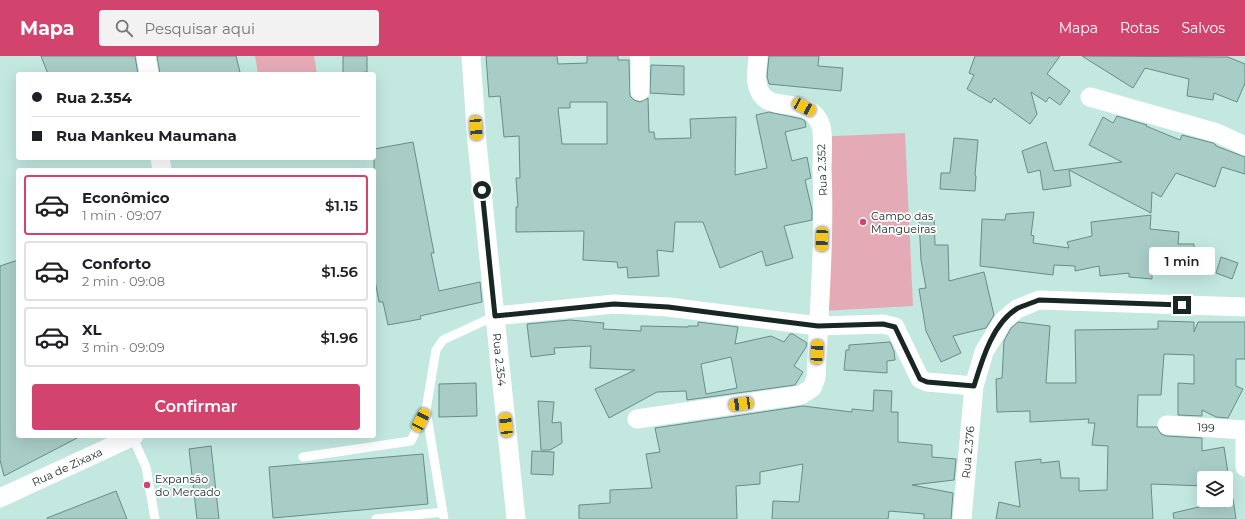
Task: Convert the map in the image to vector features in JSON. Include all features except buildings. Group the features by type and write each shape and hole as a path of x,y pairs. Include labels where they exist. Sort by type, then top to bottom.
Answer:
{"street":[{"path":"146,56 149,72"},
{"name":"Rua 2.354","path":"471,56 477,143 516,519"},
{"path":"640,56 640,91"},
{"name":"Rua 2.352","path":"758,56 757,83 762,96 766,100 804,107 813,112 821,127 824,196 818,326"},
{"path":"1090,97 1217,133 1245,146"},
{"name":"Rua 2.376","path":"962,519 974,386 984,352 1003,321 1017,309 1039,300 1245,307"},
{"path":"495,316 614,304 668,307 818,326 883,324 895,327 920,379 927,382 974,386"},
{"path":"637,419 801,395 812,388 816,378 818,326"},
{"name":"199","path":"1168,424 1245,435"},
{"path":"1245,435 1245,467"},
{"name":"Rua de Zixaxa","path":"0,498 132,438"}],"lane":[{"path":"303,457 411,441 426,410 436,350 443,340 495,316"},
{"path":"376,519 443,516 426,410"},
{"path":"134,438 146,467 155,519"}],"shaded area":[{"path":"255,56 314,56 317,72 258,72"},
{"name":"Campo das Mangueiras","path":"905,133 913,306 821,311 813,137"}],"place":[{"name":"Campo das Mangueiras","path":"863,222"},
{"name":"Expansão do Mercado","path":"147,485"}],"route":[{"path":"482,190 495,316 614,304 668,307 818,326 883,324 895,327 915,372 920,379 927,382 974,386 984,352 1003,321 1017,309 1039,300 1182,305"}]}
